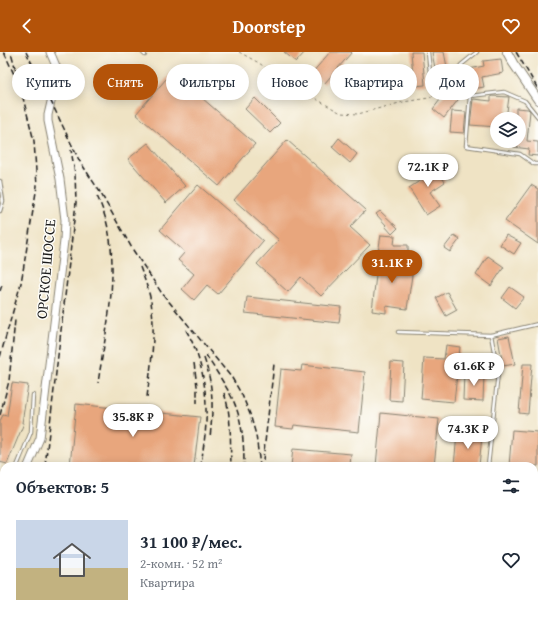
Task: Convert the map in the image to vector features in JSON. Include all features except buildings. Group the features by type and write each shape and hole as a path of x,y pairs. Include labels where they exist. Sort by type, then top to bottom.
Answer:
{"main road":[{"path":"507,52 538,100"}],"street":[{"name":"ОРСКОЕ ШОССЕ","path":"30,462 40,438 64,241 64,199 48,121 57,76 56,66 50,52"}],"lane":[{"path":"142,52 145,56"},
{"path":"428,52 429,64"},
{"path":"461,64 477,52"},
{"path":"538,117 525,101 504,92 470,96 466,146 520,154 534,164 538,164"},
{"path":"0,181 3,201 0,211"},
{"path":"398,332 491,335 538,324"},
{"path":"488,462 498,373 491,335"},
{"path":"19,462 31,432 33,395"}],"path":[{"path":"239,52 259,63 286,82 341,113 358,114 403,102 425,99"}],"railway":[{"path":"4,52 21,90 11,52"},
{"path":"26,52 79,160 100,192 133,250 161,292 232,378 242,395 250,414 256,435 259,462"},
{"path":"516,52 538,89"},
{"path":"0,357 21,283 37,186 34,141 24,100"},
{"path":"45,462 76,203 75,173 71,150"},
{"path":"97,196 105,218 110,241 112,265 109,312 98,383"},
{"path":"140,267 151,302 153,326 147,397"},
{"path":"0,291 2,285"},
{"path":"0,415 9,381 15,320"},
{"path":"186,330 195,349 205,389 206,424 202,462"},
{"path":"206,355 234,402 240,420 244,448 244,462"},
{"path":"204,358 210,379 212,398 210,438"},
{"path":"194,363 197,386 197,403"},
{"path":"263,460 274,364"},
{"path":"224,393 227,402 229,420 231,462"}]}
